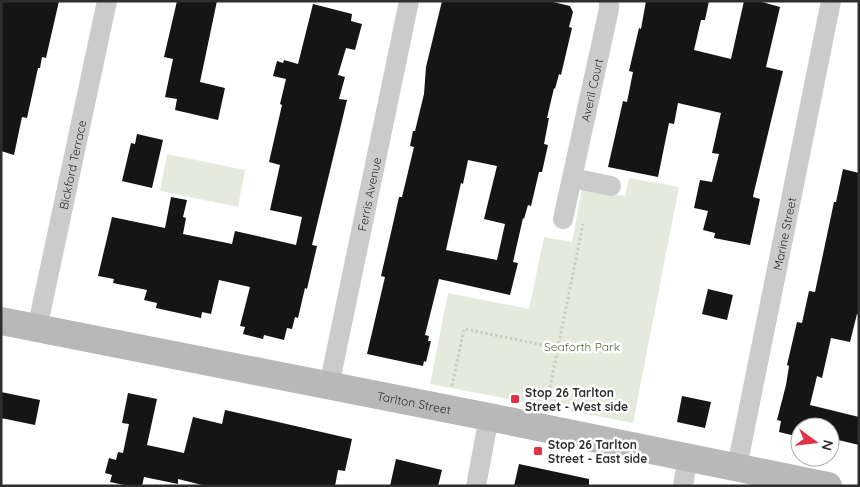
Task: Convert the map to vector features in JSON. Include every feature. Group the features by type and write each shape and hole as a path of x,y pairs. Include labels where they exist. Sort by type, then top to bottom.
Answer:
{"street":[{"name":"Bickford Terrace","path":"37,328 107,1"},
{"name":"Ferris Avenue","path":"329,386 408,1"},
{"name":"Averil Court","path":"562,218 609,9 609,1"},
{"name":"Marine Street","path":"737,467 831,1"},
{"path":"572,178 611,186"},
{"name":"Tarlton Street","path":"1,321 828,486"},
{"path":"476,486 489,417"},
{"path":"683,486 688,457"}],"path":[{"path":"541,428 584,221"},
{"path":"447,409 464,329 558,348"}],"green space":[{"path":"167,154 245,170 238,207 160,191"},
{"name":"Seaforth Park","path":"629,178 679,187 633,423 430,384 448,293 529,309 544,237 572,242 582,188 625,196"}],"building":[{"path":"1,1 59,1 46,58 42,57 40,68 38,68 27,118 22,117 14,155 1,151"},
{"path":"177,1 217,1 200,82 225,88 218,120 175,110 177,99 165,97 173,59 164,57"},
{"path":"442,1 549,1 570,6 573,12 569,27 572,28 561,75 559,74 554,88 547,118 549,118 544,144 548,145 542,172 539,172 531,206 528,205 523,218 513,262 518,263 510,295 439,279 425,335 429,336 428,341 431,341 426,362 424,361 423,366 367,354 385,277 381,276 399,197 402,197 414,147 410,146 424,94 426,67","holes":["468,160 497,166 484,219 505,224 497,260 446,250"]},
{"path":"646,1 709,1 705,20 701,20 694,50 731,59 744,1 758,1 780,7 766,67 783,71 753,197 760,199 750,245 714,238 715,233 703,230 708,211 694,208 700,180 712,182 719,154 712,153 721,113 678,103 674,124 669,123 658,177 608,167 623,101 627,102 633,72 629,71 639,28 641,29"},
{"path":"313,4 352,14 351,21 362,24 355,50 346,48 338,75 345,77 339,99 347,100 312,245 317,246 307,289 305,288 298,318 295,317 292,329 287,328 284,340 264,335 263,339 243,334 245,327 240,326 250,287 219,280 211,314 202,312 201,318 156,308 157,303 144,300 147,290 113,283 114,279 98,276 112,217 165,228 171,197 187,200 183,217 186,218 183,234 232,244 235,231 296,245 302,217 270,210 280,165 269,162 286,79 273,76 277,61 283,63 284,60 298,64"},
{"path":"137,134 163,140 152,188 122,181 131,143 135,144"},
{"path":"843,169 859,173 859,315 857,314 850,342 831,338 822,378 817,376 810,405 859,417 859,445 840,440 840,417 790,417 790,435 779,432 781,421 777,420 786,385 789,366 787,365 797,322 802,323 809,291 815,292 834,202 836,202"},
{"path":"708,289 733,295 727,320 702,314"},
{"path":"1,392 40,400 35,425 1,418"},
{"path":"128,393 157,399 147,445 184,453 193,417 222,424 225,410 352,439 345,471 338,470 335,486 206,486 178,479 178,484 144,477 142,486 129,486 110,482 112,475 105,473 109,458 116,460 118,452 123,453 129,424 122,423"},
{"path":"682,396 711,402 705,428 677,422"},
{"path":"396,459 442,470 438,486 390,486"},
{"path":"519,464 589,479 589,486 514,486"}],"place":[{"name":"Stop 26 Tarlton Street - West side","path":"515,399"},
{"name":"Stop 26 Tarlton Street - East side","path":"538,451"}]}
